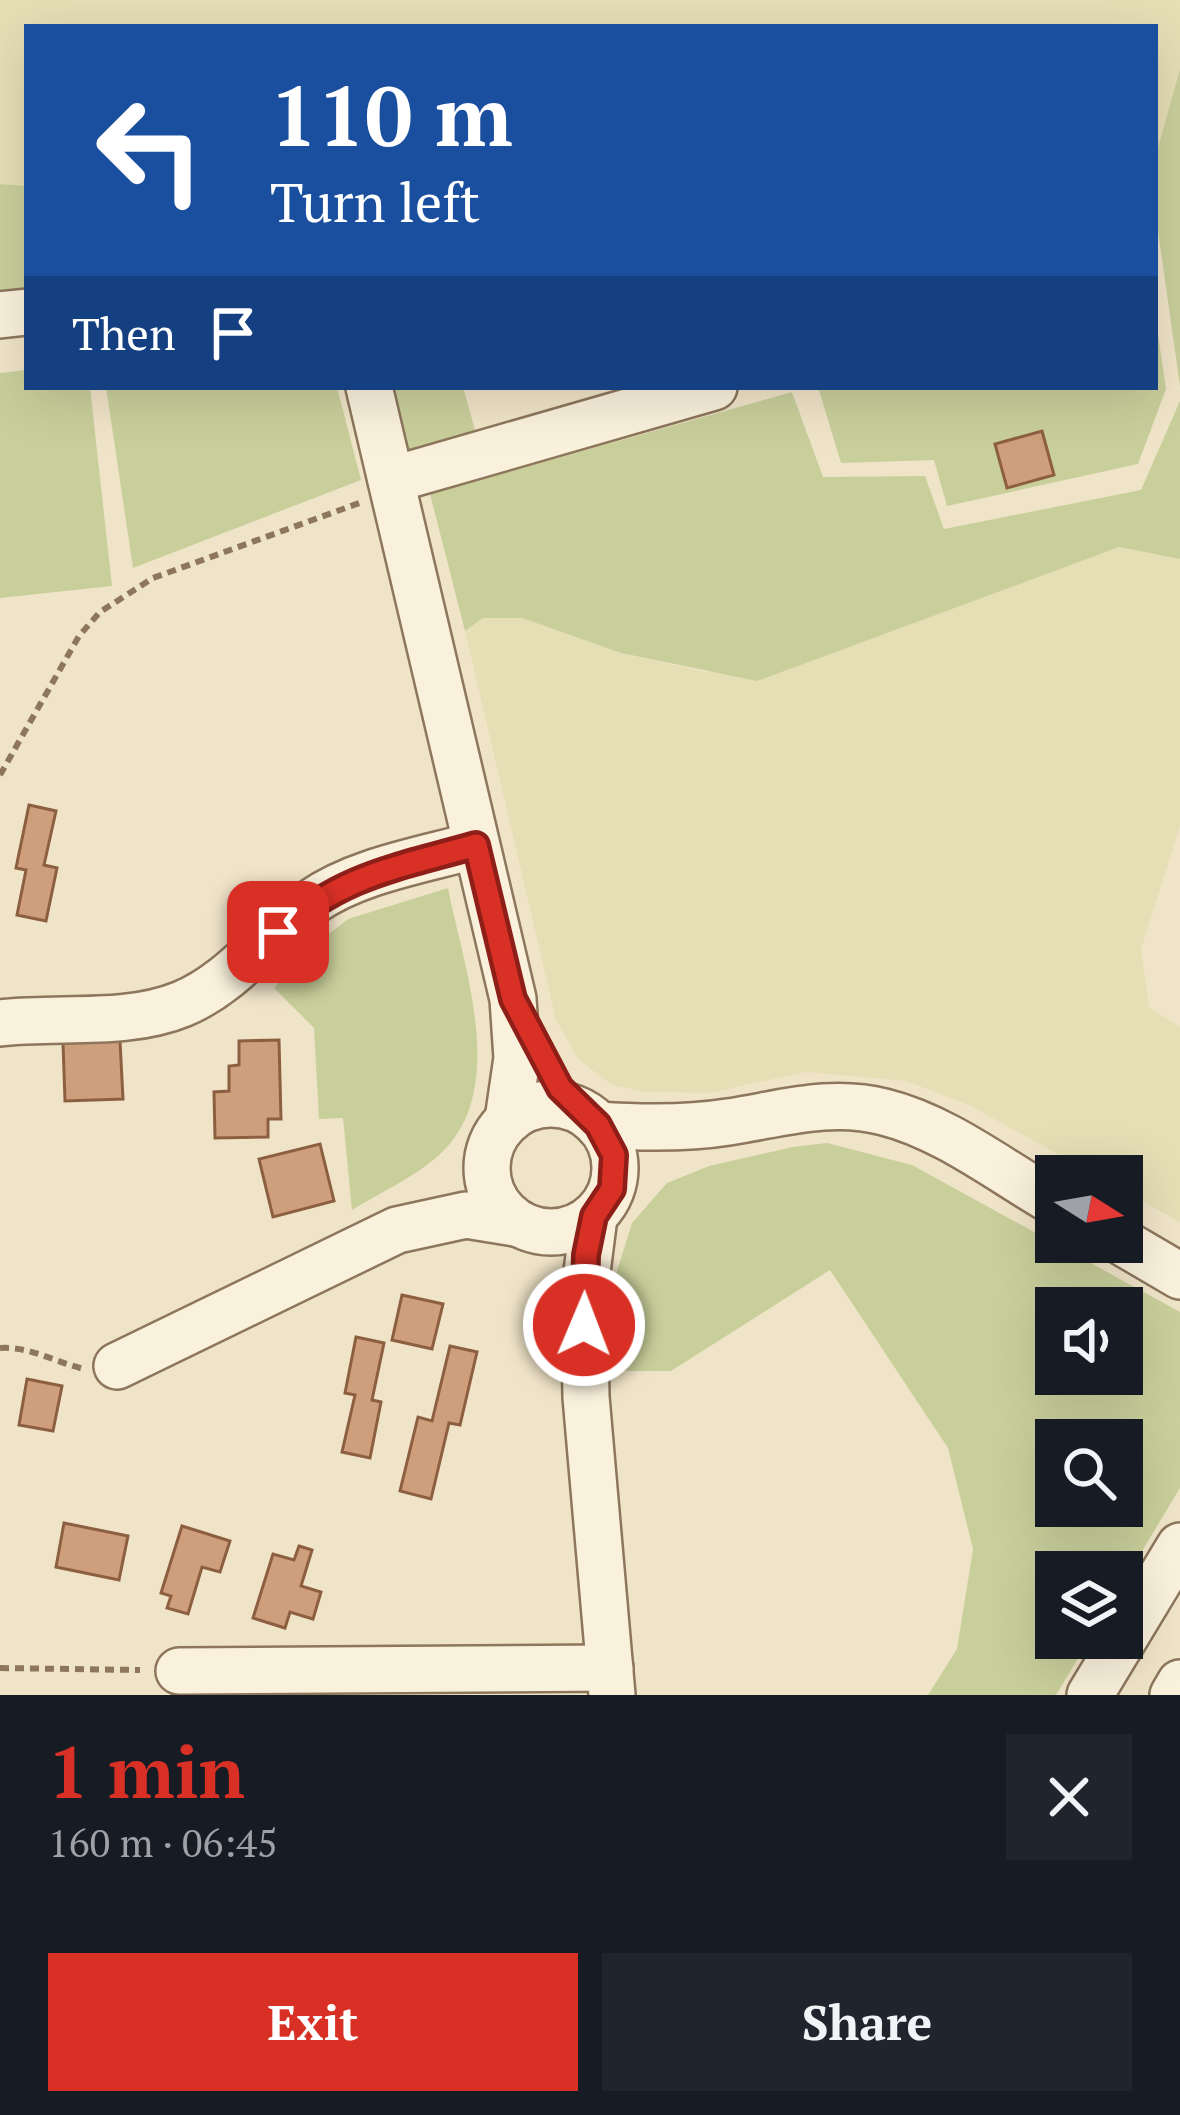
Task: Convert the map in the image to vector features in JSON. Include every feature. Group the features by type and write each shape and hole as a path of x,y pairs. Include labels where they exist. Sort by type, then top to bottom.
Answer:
{"street":[{"path":"369,390 513,999 517,1058 488,1182 502,1212 523,1226 554,1264 586,1397"},
{"path":"392,486 704,390"},
{"path":"0,1023 155,1013 184,1003 214,987 312,902 339,887 476,845"},
{"path":"179,1671 611,1682 586,1397 584,1295 614,1155 541,1057 513,999"},
{"path":"117,1366 397,1230 462,1183 498,1134 534,1106 550,1103 589,1118 663,1128 825,1106 882,1111 939,1135 1035,1191"},
{"path":"397,1230 466,1214 564,1232 603,1203 640,1166 725,1123"},
{"path":"1143,1254 1180,1276"},
{"path":"1090,1695 1180,1546"},
{"path":"1173,1695 1180,1683"}],"path":[{"path":"0,775 79,636 100,612 153,578 392,486"},
{"path":"0,1348 21,1347 87,1370 117,1366"},
{"path":"0,1668 179,1671"}],"shaded area":[{"path":"0,0 1180,0 1180,69 1158,147 1158,24 24,24 24,186 0,184"},
{"path":"1119,547 1180,559 1180,826 1141,949 1149,1007 1180,1027 1180,1222 1143,1202 1143,1155 1059,1155 969,1105 906,1081 806,1072 709,1093 646,1092 612,1085 578,1059 556,1020 465,631 483,618 522,618 621,653 706,672 994,591"}],"green space":[{"path":"1180,69 1180,386 1158,231 1158,147"},
{"path":"0,184 24,186 24,290 0,292"},
{"path":"1158,334 1166,389 1138,464 947,506 934,460 841,463 819,390 1158,390"},
{"path":"24,370 24,390 90,390 112,586 0,598 0,373"},
{"path":"106,390 338,390 361,480 133,568"},
{"path":"393,390 464,390 475,430 409,456"},
{"path":"792,392 823,477 925,476 944,529 1141,490 1180,401 1180,559 1119,547 757,681 621,653 522,618 483,618 465,631 430,494"},
{"path":"448,888 476,1032 471,1104 457,1135 432,1161 352,1210 343,1118 319,1119 314,1028 274,988 304,954 348,919"},
{"path":"827,1143 912,1165 1035,1232 1035,1263 1091,1263 1134,1287 1035,1287 1035,1395 1143,1395 1143,1292 1180,1312 1180,1488 1142,1551 1035,1551 1035,1659 1077,1659 1056,1695 928,1695 957,1649 973,1549 948,1448 830,1270 671,1371 613,1371 607,1303 632,1223 667,1183 709,1166"}],"building":[{"path":"1042,431 1054,475 1007,488 995,444"},
{"path":"29,805 56,811 44,865 57,868 46,921 17,915 26,870 16,868"},
{"path":"279,1040 281,1119 268,1119 268,1137 215,1138 214,1092 229,1091 229,1066 239,1065 239,1041"},
{"path":"120,1041 123,1099 65,1101 63,1043"},
{"path":"320,1144 334,1201 273,1217 259,1159"},
{"path":"402,1295 443,1304 432,1349 392,1340"},
{"path":"356,1337 384,1343 372,1400 381,1402 370,1458 342,1452 355,1395 345,1393"},
{"path":"450,1346 477,1352 460,1425 449,1423 431,1499 400,1491 418,1417 432,1421"},
{"path":"27,1379 62,1386 53,1431 19,1425"},
{"path":"64,1523 128,1536 119,1580 56,1567"},
{"path":"182,1526 230,1541 220,1572 202,1567 188,1614 167,1608 171,1596 161,1593"},
{"path":"299,1546 312,1550 301,1586 321,1592 313,1619 290,1612 285,1628 253,1618 273,1554 294,1560"}],"route":[{"path":"278,932 312,902 339,887 476,845 513,999 560,1088 598,1125 614,1155 612,1189 594,1216 586,1255 584,1325"}]}
